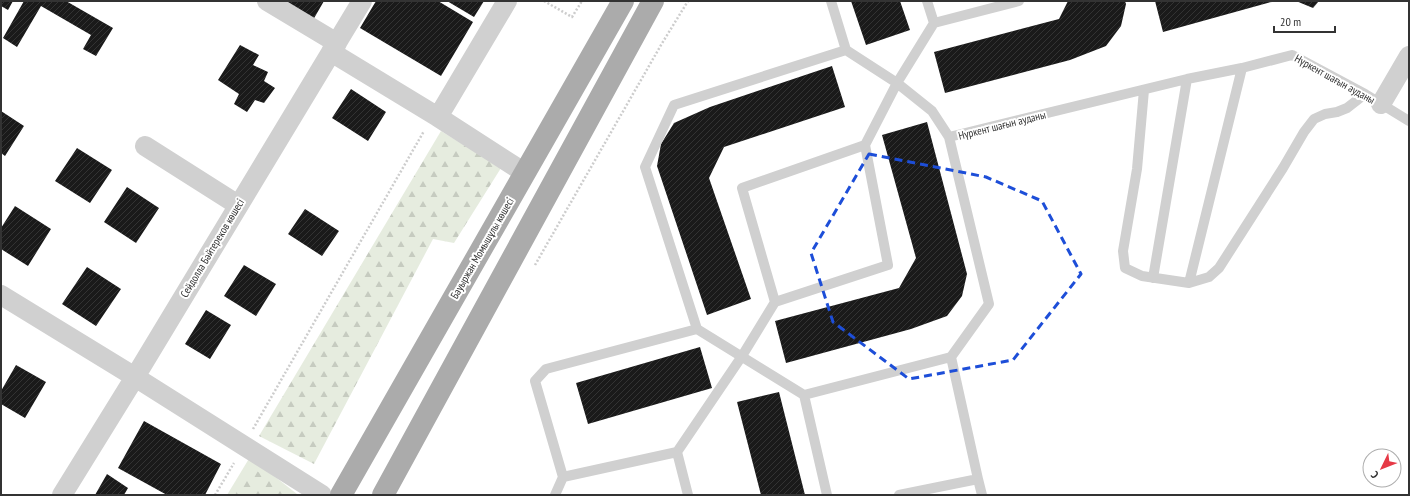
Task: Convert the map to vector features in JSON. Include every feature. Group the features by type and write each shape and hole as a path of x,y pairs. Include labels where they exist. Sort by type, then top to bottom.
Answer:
{"main road":[{"name":"Бауыржан Момышұлы көшесі","path":"341,495 623,1"},
{"path":"382,495 653,1"}],"street":[{"path":"268,1 435,116 524,173"},
{"name":"Сейдолла Бәйтереков көшесі","path":"62,495 362,1"},
{"path":"435,116 507,1"},
{"name":"Нүркент шағын ауданы","path":"1373,99 1409,56"},
{"path":"145,146 238,205"},
{"path":"1,295 135,377 322,495"}],"lane":[{"path":"831,1 846,50 897,83 932,111 949,138"},
{"path":"927,1 934,23"},
{"path":"563,477 677,452 742,356 775,302 888,265 865,145 897,83 934,23 1019,1"},
{"path":"827,495 804,395 697,329 645,167 674,105 846,50"},
{"name":"Нүркент шағын ауданы","path":"951,357 989,304 949,138 1187,79 1242,68 1292,55 1373,99 1409,121"},
{"path":"1189,283 1242,68"},
{"path":"1153,278 1187,79"},
{"path":"1144,90 1137,169 1123,251 1125,268 1142,276 1189,283 1209,277 1219,268 1283,168 1304,132 1314,119 1325,114 1337,112 1373,99"},
{"path":"775,302 742,188 865,145"},
{"path":"555,495 563,477 535,382 546,369 697,329"},
{"path":"804,395 951,357 982,495"},
{"path":"677,452 688,495"},
{"path":"900,495 978,479"}],"path":[{"path":"544,1 572,17 582,1"},
{"path":"532,271 661,45 688,1"},
{"path":"215,495 435,116"}],"highlighted area":[{"path":"869,154 986,177 1042,201 1081,274 1013,360 909,379 833,322 811,253"}],"green space":[{"path":"441,131 501,168 454,243 433,239 314,464 259,436"},
{"path":"250,457 297,494 297,495 227,495"},
{"path":"251,467 290,494 235,495"}],"building":[{"path":"1,1 13,1 8,10 1,6"},
{"path":"24,1 66,1 113,28 96,56 83,49 91,35 41,6 17,47 3,38"},
{"path":"284,1 324,1 313,20"},
{"path":"376,1 438,1 473,22 441,76 360,28"},
{"path":"447,1 484,1 474,17"},
{"path":"851,1 900,1 910,30 866,45"},
{"path":"1068,1 1125,1 1126,4 1121,26 1106,46 1070,60 945,93 934,52 1059,19"},
{"path":"1155,1 1275,1 1163,32"},
{"path":"1296,1 1319,1 1313,8"},
{"path":"240,45 259,55 253,65 268,72 264,81 275,88 264,103 255,100 247,112 234,104 239,94 218,80"},
{"path":"832,66 845,107 724,147 709,178 751,299 707,315 657,166 661,144 674,123 710,107"},
{"path":"351,89 386,112 368,141 332,118"},
{"path":"1,111 24,126 5,156 1,153"},
{"path":"927,122 967,274 962,296 947,316 911,329 786,363 775,321 899,288 916,258 882,135"},
{"path":"77,148 112,170 90,203 55,181"},
{"path":"127,187 159,208 136,243 104,222"},
{"path":"15,206 51,229 28,266 1,249 1,228"},
{"path":"305,209 339,231 322,256 288,234"},
{"path":"244,265 276,284 256,316 224,296"},
{"path":"87,267 121,289 96,326 62,304"},
{"path":"206,310 231,325 210,359 185,344"},
{"path":"700,347 712,388 588,424 576,383"},
{"path":"16,365 46,382 25,418 1,404 1,391"},
{"path":"779,392 805,495 761,495 737,402"},
{"path":"144,421 221,464 205,495 167,495 118,468"},
{"path":"107,474 128,488 124,495 95,495"}]}
